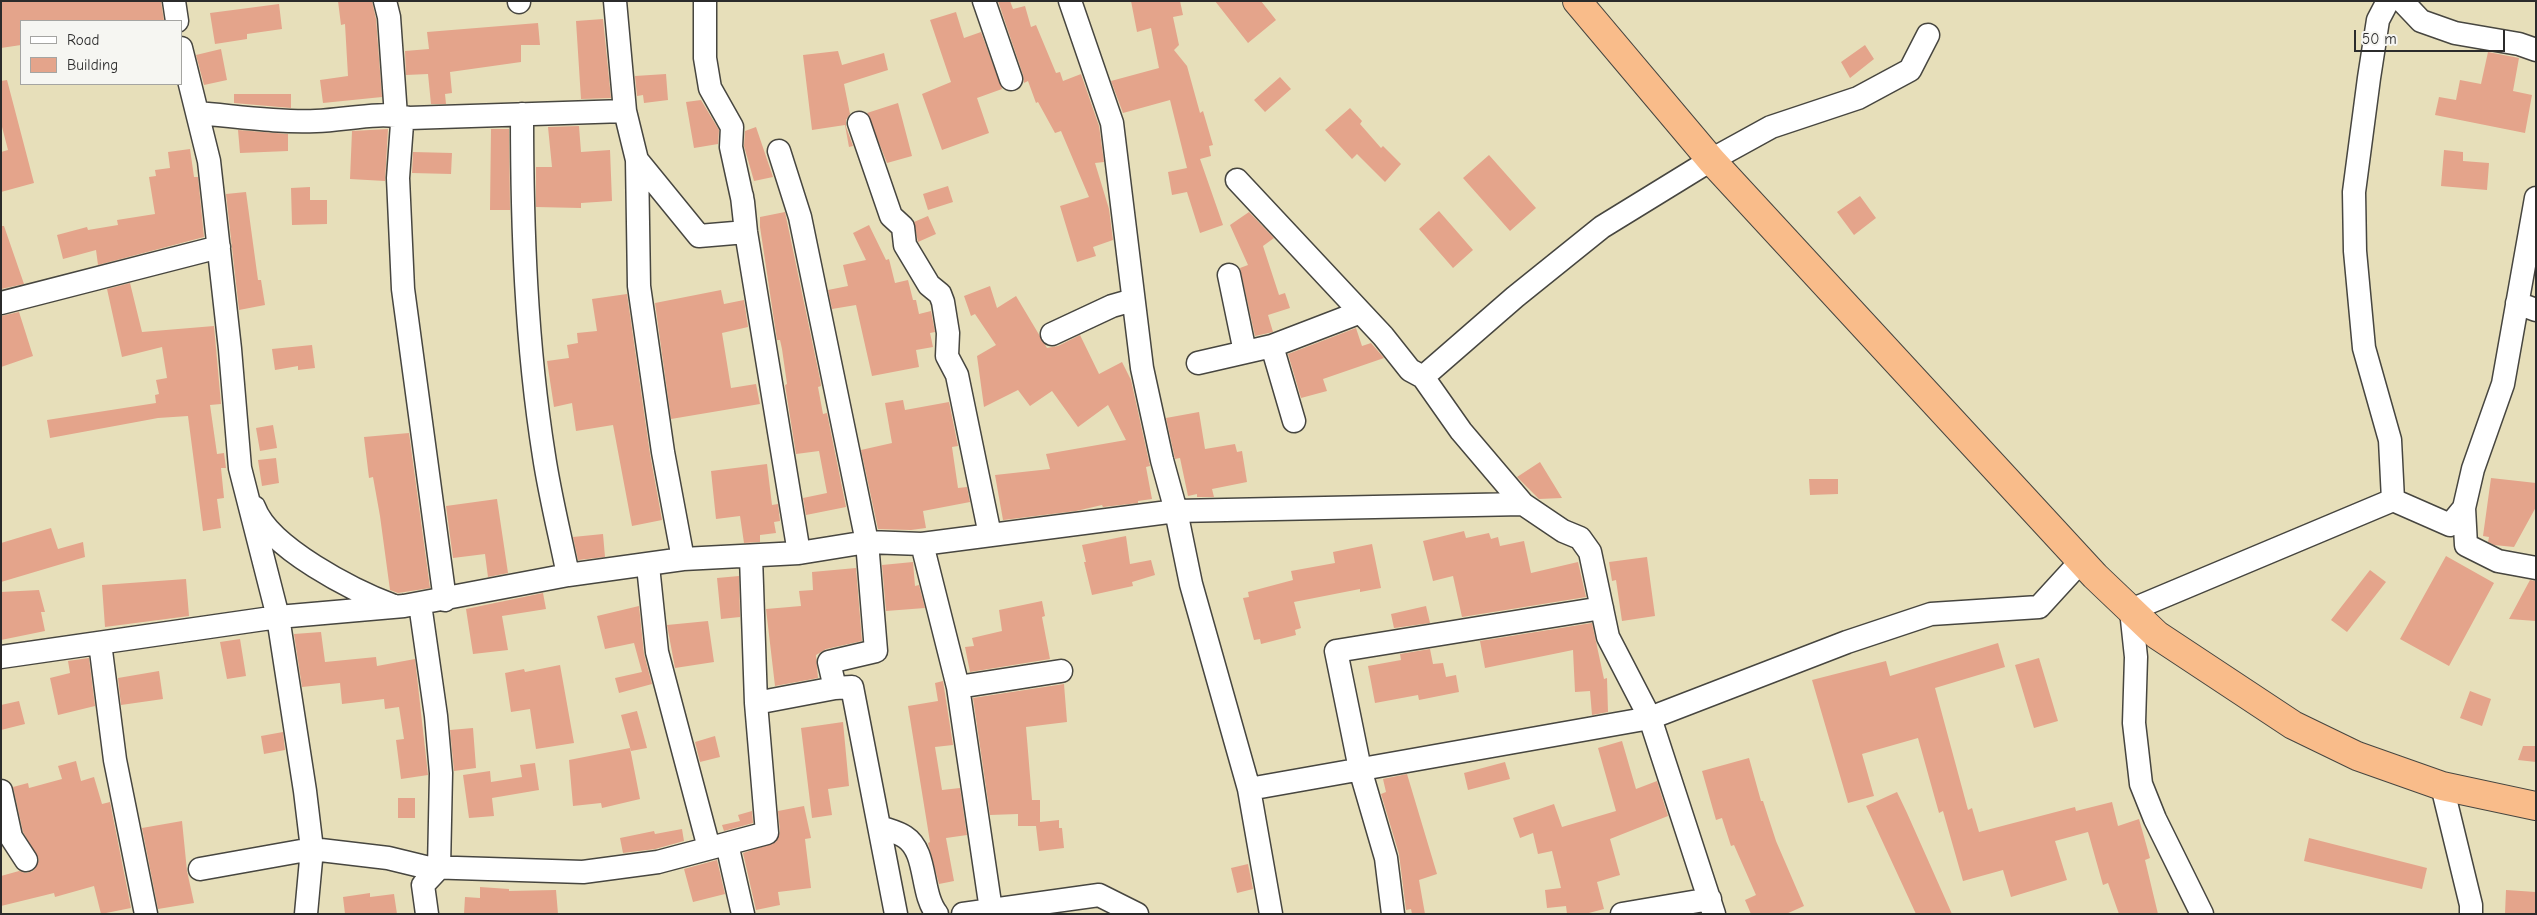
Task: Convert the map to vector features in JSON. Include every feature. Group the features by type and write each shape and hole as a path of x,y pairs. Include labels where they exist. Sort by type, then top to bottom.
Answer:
{"highway":[{"path":"1577,1 1711,160 2082,560 2157,634 2293,725 2357,756 2442,786 2536,806"}],"street":[{"path":"174,1 177,20"},
{"path":"385,1 396,116 402,124 398,178 403,289 445,600"},
{"path":"615,1 625,111 636,160 639,286 662,452 683,559"},
{"path":"705,1 706,58 710,88 732,127 731,147 742,196 746,232 799,553"},
{"path":"984,1 1011,79"},
{"path":"1070,1 1112,123 1144,378 1162,460 1176,511 1191,584 1249,789 1271,914"},
{"path":"2388,1 2378,20 2354,192 2355,251 2364,348 2390,440 2393,500"},
{"path":"2402,1 2421,21 2455,33 2519,44 2536,50"},
{"path":"1423,377 1515,297 1602,227 1711,160 1771,127 1858,98 1910,70 1928,35"},
{"path":"182,52 209,161 240,468 278,617 312,850 306,914"},
{"path":"197,114 314,121 396,116 408,118 625,111"},
{"path":"522,114 522,216 532,356 544,456 568,575"},
{"path":"859,124 891,216 902,227 905,245 929,285 940,294 943,302 948,333 947,356 957,375 990,535"},
{"path":"779,151 800,217 868,542 876,651 829,662 835,688"},
{"path":"636,160 699,236 746,232"},
{"path":"1237,180 1358,313 1382,336 1410,370 1423,377 1462,431 1522,504 1563,531 1580,538 1590,552 1608,637 1650,718 1712,906 1622,914"},
{"path":"2536,198 2526,306 2503,384 2473,469 2464,508 2466,545 2498,561 2536,568"},
{"path":"1,303 219,247"},
{"path":"1229,275 1245,352"},
{"path":"1052,334 1112,306 1133,300"},
{"path":"1198,363 1272,346 1358,313"},
{"path":"1272,346 1294,420"},
{"path":"240,468 255,512 284,546 334,578 397,607"},
{"path":"2202,914 2155,819 2140,784 2134,723 2136,657 2131,610 2393,500 2450,525 2464,508"},
{"path":"1,657 278,617 420,604 568,575 648,566 683,559 799,553 868,542 922,544 1176,511 1522,504"},
{"path":"922,544 958,687 992,910"},
{"path":"200,868 312,850 388,858 425,867 583,872 658,862 767,833 756,703 751,556"},
{"path":"1249,789 1650,718 1847,642 1931,614 2039,607 2082,560"},
{"path":"648,566 657,652 718,846 743,914"},
{"path":"420,604 436,716 441,773 439,868 423,885 427,914"},
{"path":"1393,914 1386,858 1360,770 1336,651 1602,608"},
{"path":"100,643 115,760 146,914"},
{"path":"958,687 1061,671"},
{"path":"756,703 835,688 852,687 896,914"},
{"path":"2442,786 2471,905 2471,914"},
{"path":"1,791 11,837 26,860"},
{"path":"880,827 904,836 915,846 928,903 937,914"},
{"path":"963,914 1099,895 1137,914"}],"building":[{"path":"1,1 161,1 164,20 20,20 20,45 1,48"},
{"path":"338,1 372,1 376,19 382,97 323,103 320,80 348,76 345,24 341,25"},
{"path":"998,1 1010,1 1013,9 1025,6 1031,27 1036,25 1056,73 1060,72 1063,81 1081,74 1099,126 1104,162 1095,163 1109,209 1113,240 1093,247 1096,256 1077,262 1060,206 1089,197 1061,131 1055,133 1038,102 1036,103 1028,81 1024,83"},
{"path":"1131,1 1180,1 1183,15 1173,17 1179,45 1174,50 1187,66 1200,113 1203,111 1213,145 1209,146 1211,156 1200,159 1223,225 1200,233 1187,192 1172,195 1168,172 1187,168 1170,100 1123,113 1111,81 1159,68 1151,28 1137,32"},
{"path":"1215,1 1261,1 1276,20 1248,43"},
{"path":"279,4 282,29 247,34 247,39 215,44 210,13"},
{"path":"956,12 964,38 981,32 1002,89 977,98 989,133 942,150 922,94 951,82 930,20"},
{"path":"603,19 611,98 581,99 576,21"},
{"path":"538,23 540,45 521,45 521,62 450,72 452,93 445,94 446,104 431,104 428,74 406,75 405,51 429,49 427,32"},
{"path":"1865,45 1874,59 1850,78 1841,62"},
{"path":"221,49 227,80 204,85 196,55"},
{"path":"838,51 842,65 884,53 888,70 844,84 850,114 846,120 846,127 853,146 849,147 845,125 812,130 803,55"},
{"path":"2488,52 2519,58 2513,91 2532,95 2525,133 2435,115 2439,97 2456,100 2460,80 2481,84"},
{"path":"666,74 668,100 644,103 643,95 637,96 635,76"},
{"path":"1280,77 1291,89 1265,112 1254,100"},
{"path":"7,80 34,183 1,192 1,152 8,150 1,123 1,81"},
{"path":"234,94 291,94 291,108 234,103"},
{"path":"701,100 719,130 718,144 694,148 686,102"},
{"path":"898,103 912,156 887,163 867,113"},
{"path":"1350,108 1362,121 1360,124 1381,148 1383,146 1401,164 1385,182 1357,154 1352,159 1325,130"},
{"path":"579,126 581,152 610,150 612,201 581,203 581,208 536,207 536,167 552,167 548,127"},
{"path":"756,127 773,177 754,181 744,146 745,131"},
{"path":"388,129 385,181 350,179 352,131"},
{"path":"491,129 509,129 510,210 490,210"},
{"path":"238,130 288,134 288,151 240,153"},
{"path":"190,149 194,177 198,177 204,237 98,265 96,250 63,259 57,235 87,227 88,230 118,225 117,220 155,214 149,177 156,176 155,170 170,168 168,152"},
{"path":"2444,150 2463,152 2463,161 2489,163 2487,190 2441,186"},
{"path":"413,152 452,153 451,174 412,173"},
{"path":"1489,155 1536,208 1510,231 1463,178"},
{"path":"948,186 953,202 928,210 923,194"},
{"path":"310,187 310,200 327,200 327,224 292,225 291,188"},
{"path":"246,192 258,280 261,280 265,305 239,310 226,194"},
{"path":"1860,196 1876,218 1854,235 1837,212"},
{"path":"1439,211 1473,250 1453,268 1419,229"},
{"path":"785,212 820,379 821,386 818,387 823,414 827,413 846,507 806,515 803,498 827,493 819,451 796,454 785,385 787,384 782,349 780,340 777,340 760,227 760,217"},
{"path":"1249,212 1274,238 1263,246 1279,295 1285,293 1290,308 1268,315 1273,332 1255,336 1240,268 1248,265 1230,225"},
{"path":"928,216 936,234 918,242 914,222"},
{"path":"869,225 886,260 889,259 895,283 908,280 919,314 931,311 935,332 930,333 933,347 916,350 919,367 872,376 856,305 832,309 828,290 848,286 843,265 866,260 853,233"},
{"path":"1,226 4,226 24,284 1,289"},
{"path":"130,283 142,332 214,326 221,404 210,405 217,454 224,453 226,468 221,468 224,498 217,499 221,528 203,531 188,416 158,418 50,438 47,420 156,403 155,395 159,394 156,380 167,378 162,347 122,357 107,289"},
{"path":"990,286 997,308 1016,296 1047,348 1058,346 1080,335 1099,374 1122,362 1131,380 1150,466 1146,467 1152,499 1138,501 1138,503 1103,507 1102,505 1076,511 1003,520 995,475 1050,469 1046,454 1126,440 1108,405 1078,427 1052,391 1030,406 1018,390 984,407 977,356 996,345 975,314 971,316 964,296"},
{"path":"721,290 724,304 744,300 748,327 722,333 731,388 756,384 760,404 671,419 655,303"},
{"path":"627,294 650,454 662,520 632,526 613,425 576,431 572,403 554,407 547,361 569,358 567,345 578,343 577,333 597,331 592,299"},
{"path":"19,312 33,356 1,367 1,316"},
{"path":"1356,328 1362,346 1371,343 1384,358 1323,379 1327,391 1301,398 1288,354"},
{"path":"312,345 315,368 298,370 298,366 275,370 272,349"},
{"path":"903,400 905,410 949,402 958,446 952,447 958,488 967,487 970,502 923,511 926,528 911,530 878,529 861,450 892,443 885,403"},
{"path":"1199,412 1205,449 1235,444 1237,452 1242,451 1247,482 1212,489 1214,497 1197,497 1197,494 1188,496 1180,458 1175,459 1166,418"},
{"path":"273,425 277,448 260,451 256,428"},
{"path":"409,433 430,588 398,593 390,590 380,516 373,477 369,478 364,437"},
{"path":"276,458 279,483 262,486 258,460"},
{"path":"1540,462 1562,498 1539,499 1517,477"},
{"path":"767,464 772,505 778,504 780,521 774,522 776,533 760,535 760,542 744,543 740,516 716,519 711,471"},
{"path":"2491,478 2536,483 2536,507 2514,547 2494,545 2488,542 2489,537 2483,536"},
{"path":"1809,479 1838,479 1838,494 1810,495"},
{"path":"497,499 508,573 488,577 485,554 453,558 446,506"},
{"path":"51,528 58,549 83,542 85,557 1,582 1,543"},
{"path":"1464,531 1466,538 1489,533 1491,539 1498,537 1500,546 1524,541 1531,573 1578,562 1586,597 1462,617 1453,576 1433,581 1423,541"},
{"path":"603,534 605,557 578,560 573,537"},
{"path":"1126,536 1130,564 1151,560 1155,575 1132,582 1133,586 1092,595 1082,545"},
{"path":"1372,544 1381,588 1360,592 1360,589 1294,602 1301,628 1295,630 1296,635 1261,644 1260,639 1254,640 1243,598 1249,597 1248,592 1293,580 1291,571 1335,563 1333,552"},
{"path":"2446,556 2494,583 2449,666 2400,639"},
{"path":"1647,557 1655,616 1622,621 1616,580 1612,581 1609,562"},
{"path":"913,562 915,586 919,585 925,608 886,611 882,565"},
{"path":"856,568 862,641 826,649 816,655 818,678 775,686 766,609 801,606 799,591 813,590 812,572"},
{"path":"2370,570 2386,582 2347,632 2331,620"},
{"path":"739,576 740,617 721,619 717,578"},
{"path":"186,579 189,616 105,627 102,585"},
{"path":"2530,580 2536,581 2536,621 2509,619"},
{"path":"39,590 45,612 41,612 45,631 1,640 1,592"},
{"path":"543,593 546,609 502,616 508,650 473,654 466,609"},
{"path":"1042,601 1045,616 1042,617 1050,659 970,672 965,647 974,646 972,638 1002,631 999,610"},
{"path":"639,606 644,654 652,684 619,693 615,678 642,672 634,643 605,649 597,616"},
{"path":"1426,606 1430,623 1394,628 1391,614"},
{"path":"708,621 714,662 675,668 667,625"},
{"path":"1592,623 1604,679 1607,678 1608,712 1592,715 1590,691 1575,692 1573,650 1485,668 1480,641"},
{"path":"321,632 325,662 376,657 377,666 415,659 428,775 401,779 396,740 404,739 399,707 385,709 384,699 342,704 340,683 302,687 294,634"},
{"path":"240,639 246,676 227,679 220,642"},
{"path":"1998,643 2005,667 1935,688 1968,810 1972,808 1979,832 2075,807 2076,811 2112,802 2118,826 2139,819 2150,858 2145,860 2158,914 2119,914 2108,883 2103,885 2088,832 2055,841 2067,880 2011,897 2003,870 1963,881 1943,811 1939,813 1918,738 1862,754 1874,796 1848,803 1812,680 1886,661 1890,676"},
{"path":"1430,649 1433,664 1443,663 1446,677 1456,675 1459,692 1419,700 1418,695 1375,703 1368,666 1401,660 1400,654"},
{"path":"89,658 95,706 58,715 50,678 70,673 68,661"},
{"path":"2039,658 2058,721 2034,728 2015,665"},
{"path":"560,665 574,743 536,749 530,709 511,712 505,673 524,669 525,672"},
{"path":"159,671 163,699 121,705 118,678"},
{"path":"943,681 953,745 935,747 942,790 960,788 967,835 946,838 954,881 939,884 928,843 930,842 908,706 938,701 935,683"},
{"path":"1064,684 1067,722 1026,727 1032,800 1040,800 1040,822 1059,820 1059,828 1062,828 1064,848 1039,851 1036,826 1018,826 1018,814 990,815 973,698"},
{"path":"2470,691 2491,699 2482,726 2460,718"},
{"path":"19,701 25,724 1,730 1,705"},
{"path":"637,711 647,748 631,751 621,715"},
{"path":"843,722 849,786 828,789 832,815 812,818 801,728"},
{"path":"473,728 476,768 454,771 450,730"},
{"path":"283,732 285,750 264,754 261,736"},
{"path":"715,736 720,757 700,762 695,742"},
{"path":"1622,741 1636,789 1657,781 1668,816 1610,839 1620,875 1597,882 1604,909 1585,914 1567,914 1566,906 1547,908 1545,890 1561,888 1552,851 1538,854 1533,833 1520,838 1513,818 1554,804 1562,827 1616,811 1598,748"},
{"path":"2523,746 2536,746 2536,762 2518,760"},
{"path":"630,748 640,799 602,808 601,803 573,806 569,760"},
{"path":"1749,758 1761,801 1763,801 1776,841 1804,906 1786,914 1751,914 1745,900 1756,895 1734,845 1731,846 1722,818 1716,820 1702,771"},
{"path":"76,761 81,781 94,777 102,804 110,802 131,908 101,914 94,886 55,897 54,893 1,906 1,876 19,871 26,873 33,871 39,860 23,832 13,787 28,783 29,788 62,779 58,766"},
{"path":"1505,762 1510,779 1468,790 1464,773"},
{"path":"535,763 539,790 492,798 494,816 469,818 463,775 490,771 491,782 522,777 520,765"},
{"path":"1407,774 1437,874 1419,880 1425,914 1412,914 1411,909 1406,910 1399,854 1381,794 1386,792 1383,779"},
{"path":"1897,792 1952,914 1916,914 1866,806"},
{"path":"398,798 415,798 415,818 398,818"},
{"path":"804,806 811,838 805,839 811,888 778,892 780,905 756,910 743,853 776,842 780,832 778,811"},
{"path":"752,811 753,823 724,831 722,825 740,821 738,815"},
{"path":"182,821 187,871 194,903 158,909 142,828"},
{"path":"682,829 684,841 655,849 623,853 620,838 654,831 655,834"},
{"path":"2309,838 2427,868 2422,889 2304,861"},
{"path":"717,860 725,894 693,902 684,869"},
{"path":"1248,864 1253,889 1237,893 1231,868"},
{"path":"480,887 509,889 509,891 556,890 558,914 464,914 465,897 480,898"},
{"path":"2506,890 2536,892 2536,914 2505,914"},
{"path":"370,893 370,897 394,894 397,914 345,914 343,897"}]}
